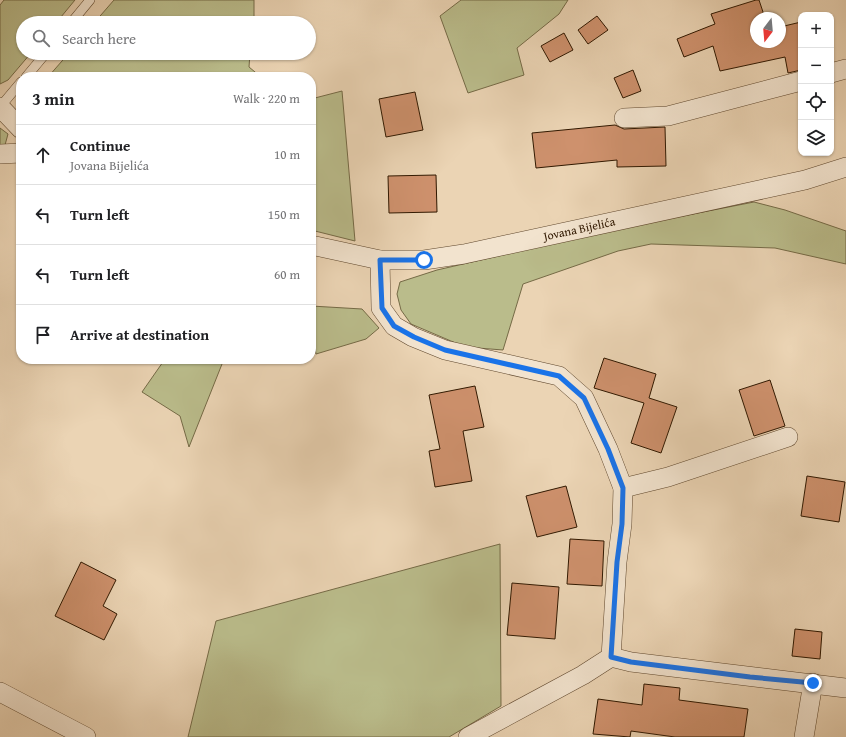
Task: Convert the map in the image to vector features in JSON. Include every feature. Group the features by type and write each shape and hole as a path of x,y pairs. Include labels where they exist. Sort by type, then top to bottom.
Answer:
{"street":[{"path":"834,72 846,69"},
{"path":"624,118 668,116 798,82"},
{"path":"0,108 16,124"},
{"path":"0,154 16,153"},
{"name":"Jovana Bijelića","path":"316,246 380,260 424,260 464,254 805,180 846,167"},
{"path":"380,260 382,308 394,326 414,337 445,350 559,376 584,398 608,449 623,488 622,524 617,562 611,657"},
{"path":"623,488 668,477 788,438"},
{"path":"468,737 583,675 611,657 631,662 846,688"},
{"path":"804,737 813,683"},
{"path":"0,692 86,737"}],"lane":[{"path":"77,16 90,0"},
{"path":"30,72 40,60"},
{"path":"0,108 16,88"}],"green space":[{"path":"4,0 75,0 62,16 16,16 16,60 25,60 8,80 0,84 0,5"},
{"path":"114,0 254,0 254,16 100,16"},
{"path":"461,0 568,0 559,14 517,48 524,75 468,93 440,16"},
{"path":"63,60 250,60 249,67 255,72 52,72"},
{"path":"342,91 355,241 316,231 316,98"},
{"path":"0,128 8,134 5,145 0,146"},
{"path":"754,202 785,210 846,231 846,264 775,248 651,244 618,251 523,284 503,350 465,347 411,324 401,310 397,294 400,282 437,270 616,229"},
{"path":"316,306 362,309 379,328 366,339 316,354"},
{"path":"162,364 222,364 189,447 180,416 142,392"},
{"path":"500,544 501,706 449,737 188,737 216,621"}],"building":[{"path":"759,0 763,12 750,12 750,48 786,48 786,26 798,23 798,71 788,73 785,57 720,71 713,46 684,57 677,39 715,24 711,14"},
{"path":"597,16 608,30 588,44 578,30"},
{"path":"564,33 573,50 550,62 541,46"},
{"path":"633,70 641,91 623,98 614,78"},
{"path":"415,92 423,130 386,137 379,99"},
{"path":"615,125 624,129 665,127 666,166 617,167 617,160 536,168 532,133"},
{"path":"436,175 437,212 389,213 388,176"},
{"path":"604,358 656,374 649,398 677,407 661,453 631,443 644,403 594,388"},
{"path":"770,380 785,426 754,436 739,390"},
{"path":"475,386 484,427 463,431 472,481 435,487 429,451 440,449 429,395"},
{"path":"807,476 845,482 839,522 801,516"},
{"path":"566,486 577,527 537,537 526,496"},
{"path":"570,539 604,541 602,586 567,584"},
{"path":"81,562 116,580 103,606 117,614 104,640 55,616"},
{"path":"512,583 559,587 555,639 507,635"},
{"path":"795,629 822,632 820,659 792,656"},
{"path":"644,684 680,688 679,700 748,709 744,737 675,737 631,731 630,737 593,734 598,699 642,705"}],"route":[{"path":"424,260 380,260 382,308 387,318 394,326 414,337 445,350 559,376 584,398 608,449 623,488 622,524 617,562 611,657 631,662 750,677 813,683"}]}
